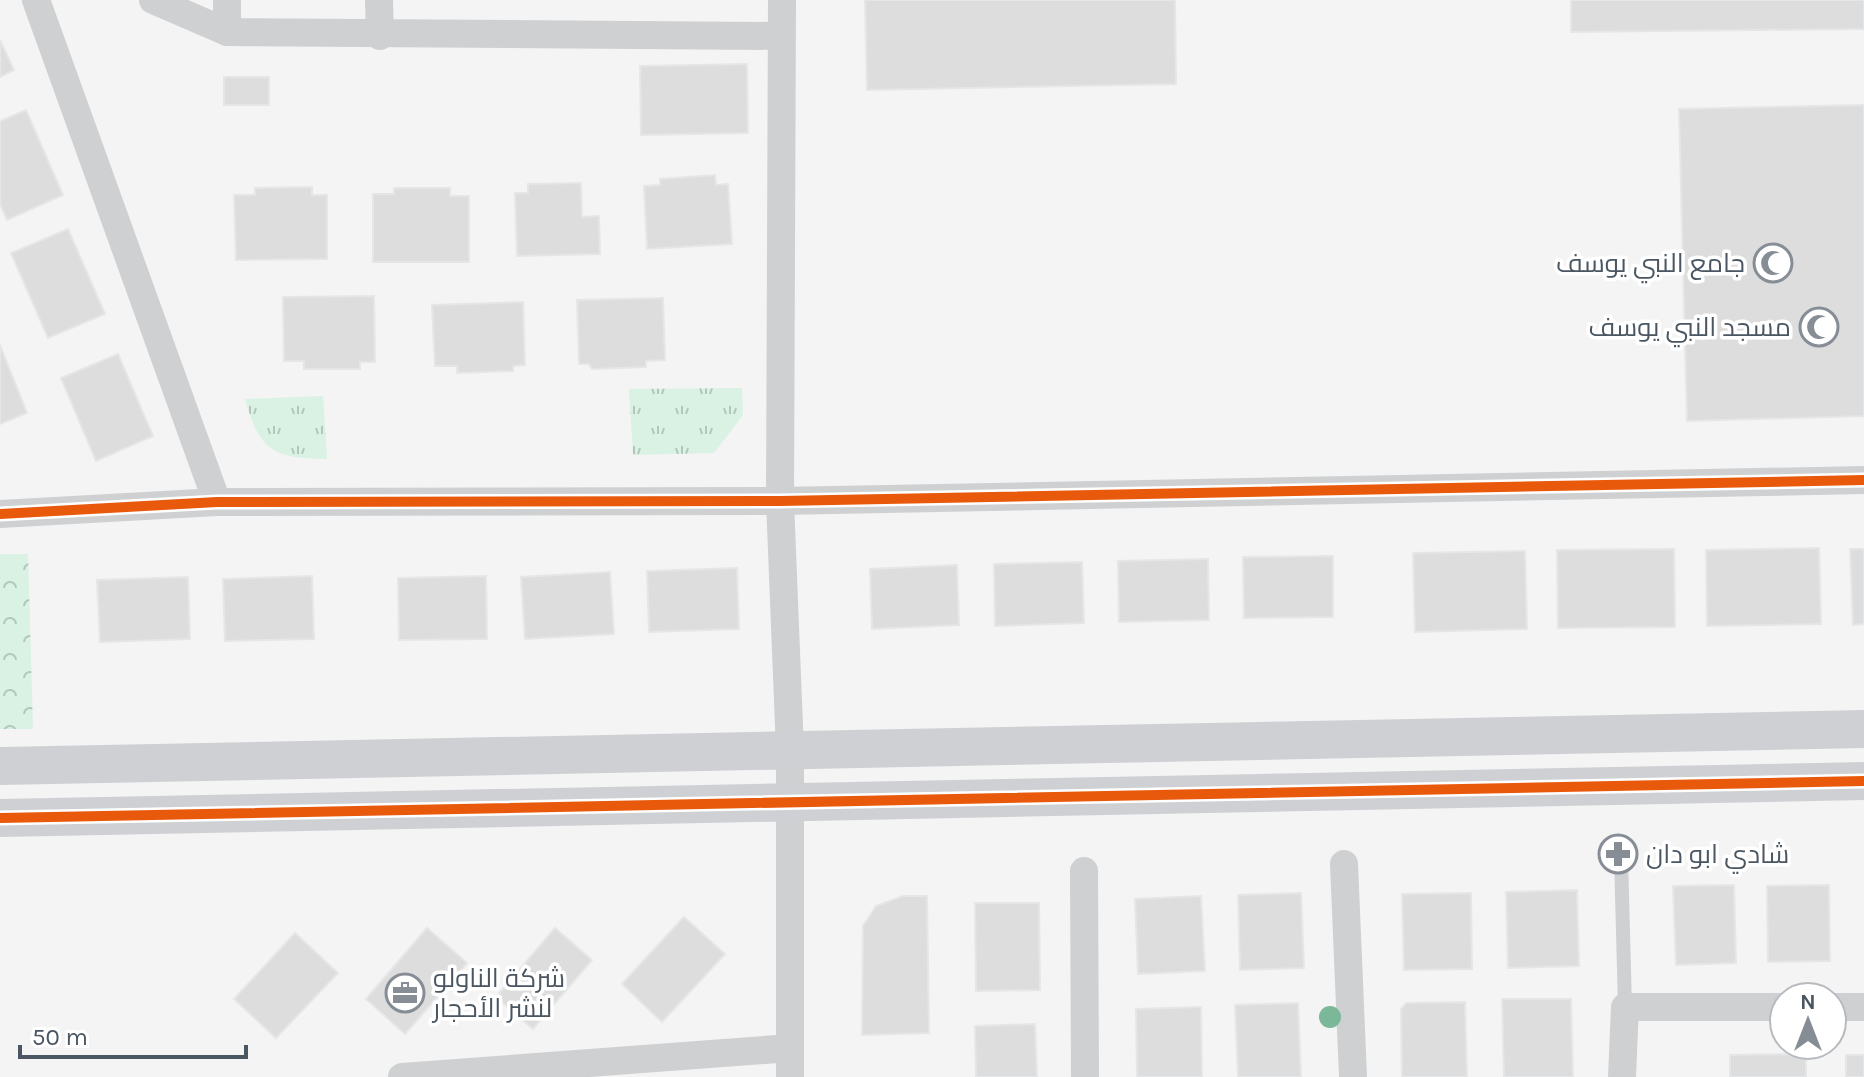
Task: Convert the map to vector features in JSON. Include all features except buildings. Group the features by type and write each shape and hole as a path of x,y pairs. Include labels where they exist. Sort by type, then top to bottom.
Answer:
{"street":[{"path":"36,0 217,502"},
{"path":"153,0 227,32 380,36 781,36"},
{"path":"227,0 227,32"},
{"path":"379,0 380,36"},
{"path":"782,0 780,501 790,751 790,1077"},
{"path":"0,514 217,502 780,501 1864,480"},
{"path":"0,766 1864,729"},
{"path":"0,818 1864,781"},
{"path":"1344,864 1353,1077"},
{"path":"1084,871 1085,1077"},
{"path":"1622,1077 1625,1007 1768,1007"},
{"path":"402,1077 540,1071 790,1048"}],"lane":[{"path":"1621,857 1625,1007"}],"green space":[{"path":"742,388 743,415 714,453 633,455 629,389"},
{"path":"323,396 327,459 294,457 271,448 257,431 245,399"},
{"path":"0,554 28,554 33,729 0,729"}],"cycle path":[{"path":"0,514 217,502 780,501 1864,480"},
{"path":"0,818 1864,781"}],"place":[{"name":"جامع النبي يوسف","path":"1773,263"},
{"name":"مسجد النبي يوسف","path":"1819,327"},
{"name":"شادي ابو دان","path":"1618,854"},
{"name":"شركة الناولو لنشر الأحجار","path":"405,993"}]}
